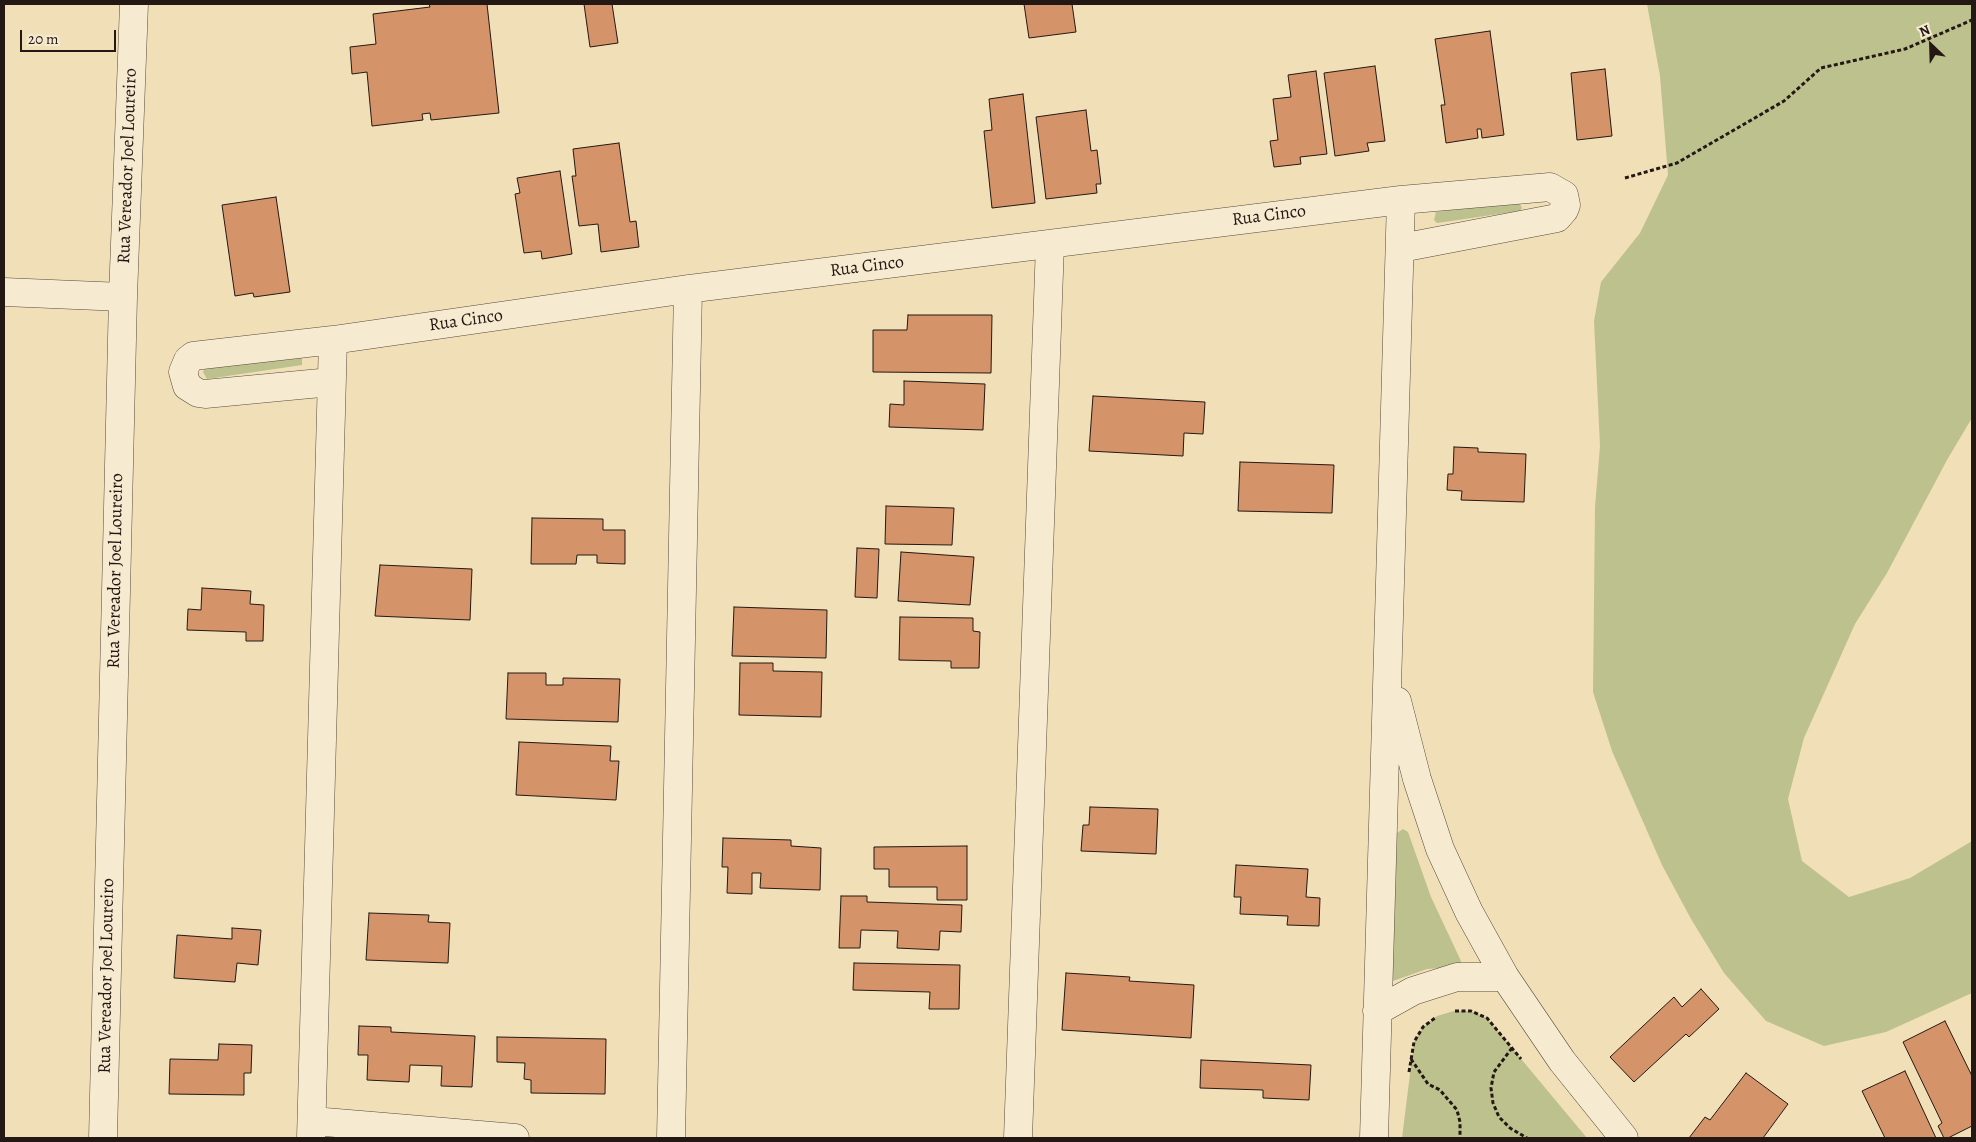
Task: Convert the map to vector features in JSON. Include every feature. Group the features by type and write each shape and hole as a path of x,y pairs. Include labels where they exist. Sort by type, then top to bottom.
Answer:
{"street":[{"name":"Rua Vereador Joel Loureiro","path":"103,1138 123,297 134,4"},
{"name":"Rua Cinco","path":"331,382 205,394 198,393 187,386 183,372 188,360 193,356 333,340 688,289 1401,200 1550,187 1564,195 1566,205 1561,214 1552,219 1402,248"},
{"path":"1374,1138 1402,248 1401,200"},
{"path":"1018,1138 1050,244"},
{"path":"671,1138 688,289"},
{"path":"4,292 123,297"},
{"path":"333,340 312,1130 515,1138"},
{"path":"1389,668 1417,779 1440,848 1469,912 1505,977 1562,1061 1624,1138"},
{"path":"1377,1011 1413,990 1457,977 1505,977"}],"path":[{"path":"1626,178 1677,163 1784,102 1821,68 1905,49 1972,20"},
{"path":"1454,1011 1471,1012 1486,1018 1524,1063"},
{"path":"1437,1016 1423,1027 1414,1042 1410,1058 1428,1084 1440,1090 1457,1110 1460,1122 1460,1138"},
{"path":"1512,1048 1494,1072 1491,1088 1493,1103 1500,1117 1510,1128 1527,1138"}],"green space":[{"path":"1647,4 1972,4 1972,418 1947,460 1887,573 1855,624 1804,738 1788,799 1802,861 1849,897 1910,878 1972,841 1972,993 1886,1032 1824,1046 1766,1021 1724,973 1691,919 1662,865 1612,751 1593,692 1595,507 1600,446 1594,321 1601,282 1640,233 1668,175 1660,76"},
{"path":"1518,200 1522,208 1520,211 1437,223 1434,220 1436,212"},
{"path":"299,355 302,358 302,365 207,379 203,372 205,368"},
{"path":"1403,829 1408,832 1431,897 1461,961 1460,965 1455,967 1427,969 1393,981 1390,974 1397,833"},
{"path":"1454,1011 1471,1011 1487,1018 1587,1138 1402,1138 1414,1042 1423,1027 1437,1016"}],"building":[{"path":"429,4 487,4 499,113 431,120 430,113 422,114 423,120 372,126 367,72 352,74 350,47 376,44 373,14 430,7"},
{"path":"584,4 612,4 618,43 590,47"},
{"path":"1024,4 1072,4 1076,32 1029,38"},
{"path":"1490,31 1504,135 1482,138 1481,129 1477,129 1478,138 1446,143 1441,105 1445,105 1435,39"},
{"path":"1375,66 1385,141 1367,143 1369,151 1335,156 1324,73"},
{"path":"1605,69 1612,136 1577,140 1571,73"},
{"path":"1316,71 1327,154 1300,157 1301,164 1274,167 1270,141 1278,140 1273,99 1291,97 1288,75"},
{"path":"1023,94 1035,203 992,208 984,131 992,130 989,99"},
{"path":"1086,110 1091,151 1097,150 1101,184 1096,184 1097,193 1046,199 1036,117"},
{"path":"619,143 630,222 636,221 639,247 601,252 598,224 579,226 572,176 576,176 573,149"},
{"path":"560,171 572,254 542,259 541,251 524,253 515,194 520,193 517,178"},
{"path":"276,197 290,292 254,297 253,293 235,296 222,205"},
{"path":"908,315 992,315 991,373 873,372 873,330 907,330"},
{"path":"904,381 985,384 983,430 889,427 890,404 904,405"},
{"path":"1093,396 1205,402 1203,434 1184,433 1183,456 1089,451"},
{"path":"1454,447 1478,448 1478,452 1526,454 1524,502 1461,500 1462,491 1447,490 1448,474 1453,474"},
{"path":"1240,462 1334,465 1332,513 1238,511"},
{"path":"886,506 954,508 952,545 885,544"},
{"path":"532,518 603,519 603,530 625,530 625,564 597,563 597,555 577,555 576,564 531,564"},
{"path":"857,548 879,549 877,598 855,597"},
{"path":"901,552 974,557 970,605 898,601"},
{"path":"380,565 472,569 470,620 375,616"},
{"path":"202,588 251,591 250,604 264,605 263,641 246,641 246,632 187,630 188,609 201,610"},
{"path":"734,607 827,610 826,658 732,656"},
{"path":"900,617 973,618 973,631 980,632 979,668 951,668 951,661 899,660"},
{"path":"740,663 773,663 773,671 822,672 821,717 739,715"},
{"path":"508,673 546,673 546,685 563,685 563,678 620,679 618,722 506,719"},
{"path":"519,742 611,746 610,761 619,761 616,800 516,795"},
{"path":"1090,807 1158,809 1156,854 1081,851 1083,825 1089,825"},
{"path":"723,838 791,840 791,846 821,848 820,890 760,888 761,873 752,873 752,894 727,893 728,867 722,867"},
{"path":"967,846 967,900 937,900 937,887 889,887 889,869 874,869 874,847"},
{"path":"1236,865 1308,869 1306,897 1320,898 1319,926 1287,925 1288,916 1240,914 1241,897 1234,897"},
{"path":"841,896 867,896 867,902 962,905 961,932 940,931 939,950 897,948 898,931 861,930 860,948 839,948"},
{"path":"369,913 429,915 428,922 450,923 448,963 366,960"},
{"path":"232,928 261,930 258,965 237,963 235,982 174,978 177,935 232,939"},
{"path":"854,963 960,965 959,1009 929,1009 930,992 853,990"},
{"path":"1066,973 1130,977 1129,981 1194,985 1191,1038 1062,1030"},
{"path":"1701,989 1719,1009 1689,1037 1686,1034 1634,1082 1610,1057 1674,997 1682,1007"},
{"path":"1945,1021 1972,1076 1972,1126 1948,1138 1944,1138 1938,1126 1942,1123 1903,1042"},
{"path":"359,1026 391,1027 391,1032 475,1036 472,1087 441,1086 442,1066 410,1065 409,1082 367,1080 368,1055 358,1055"},
{"path":"497,1037 606,1039 605,1094 531,1093 531,1080 524,1079 525,1063 497,1062"},
{"path":"219,1044 252,1045 251,1073 244,1073 244,1095 169,1094 170,1059 218,1060"},
{"path":"1201,1060 1311,1065 1309,1100 1263,1098 1263,1090 1200,1088"},
{"path":"1905,1071 1936,1138 1885,1138 1862,1091"},
{"path":"1746,1073 1788,1104 1763,1138 1689,1138 1705,1117 1710,1120"}]}
